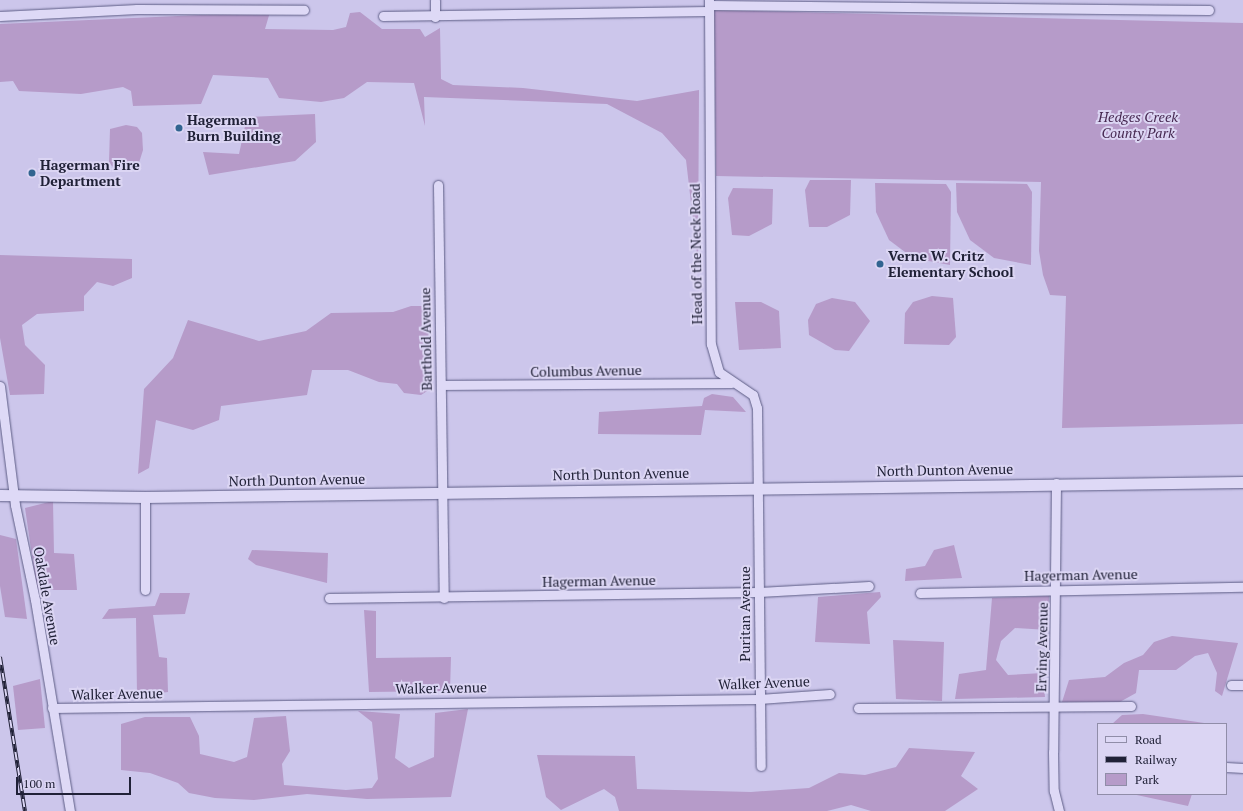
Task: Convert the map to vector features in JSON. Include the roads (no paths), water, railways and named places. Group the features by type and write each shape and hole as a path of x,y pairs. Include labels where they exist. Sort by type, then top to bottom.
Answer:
{"street":[{"path":"435,0 435,17"},
{"path":"383,16 435,17 709,5 1095,4 1209,10"},
{"path":"0,16 137,5 304,10"},
{"name":"Head of the Neck Road","path":"709,5 711,344 719,372 731,382 753,394 757,408 759,486"},
{"name":"Barthold Avenue","path":"438,185 444,598"},
{"name":"Columbus Avenue","path":"441,385 731,382"},
{"name":"Oakdale Avenue","path":"0,386 14,495 70,811"},
{"name":"North Dunton Avenue","path":"0,495 145,497 443,493 759,486 1243,482"},
{"name":"Erving Avenue","path":"1056,483 1057,590 1054,791 1059,811"},
{"name":"Puritan Avenue","path":"759,486 759,699 761,766"},
{"path":"145,497 145,590"},
{"name":"Hagerman Avenue","path":"329,598 444,598 759,592 869,586"},
{"name":"Hagerman Avenue","path":"920,593 1243,587"},
{"path":"1231,685 1243,685"},
{"name":"Walker Avenue","path":"52,708 759,699 830,694"},
{"path":"858,708 1131,706"},
{"path":"1227,767 1243,768"}],"railway":[{"path":"0,657 25,811"}],"place":[{"name":"Hagerman Burn Building","path":"179,128"},
{"name":"Hagerman Fire Department","path":"32,173"},
{"name":"Verne W. Critz Elementary School","path":"880,264"}],"park label":[{"name":"Hedges Creek County Park","path":"1138,126"}]}
